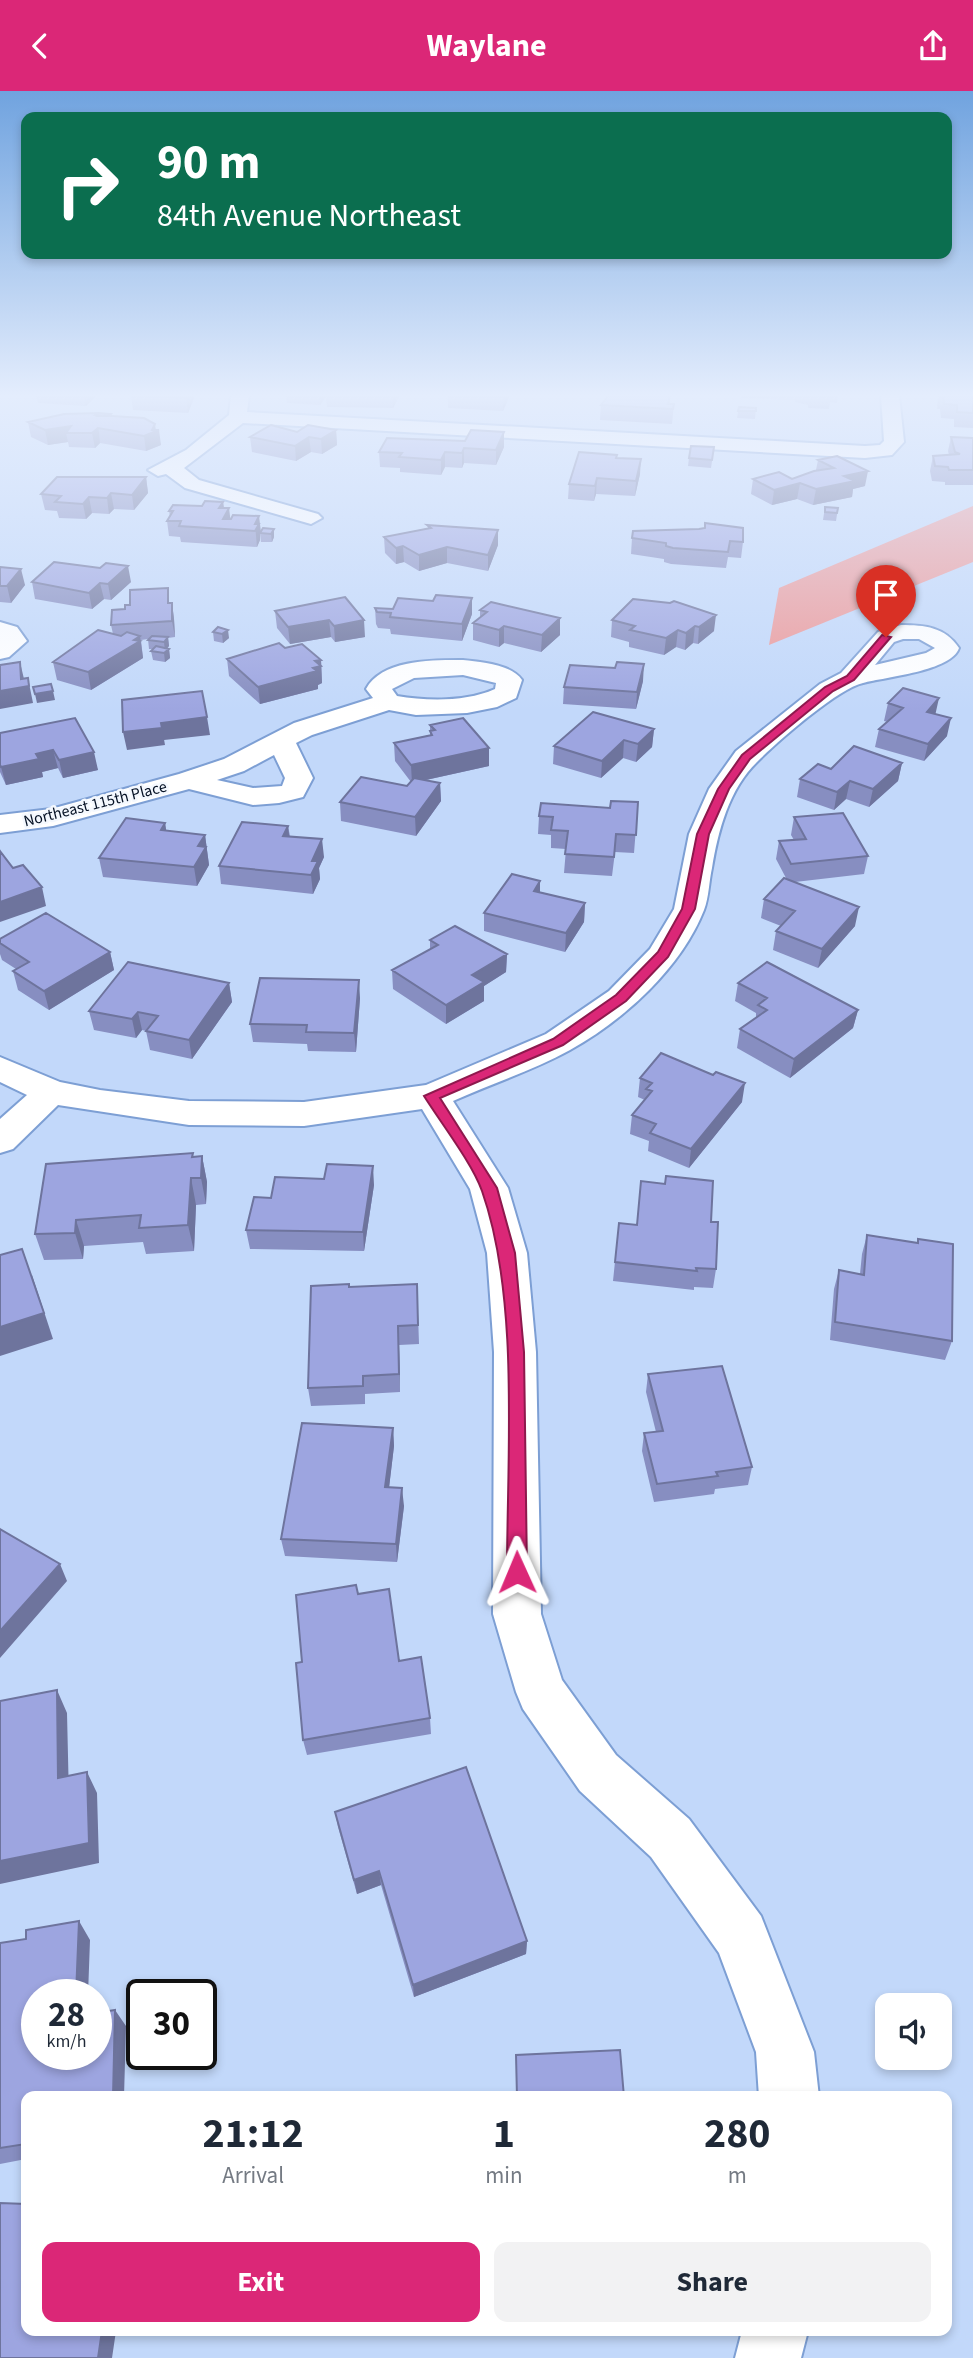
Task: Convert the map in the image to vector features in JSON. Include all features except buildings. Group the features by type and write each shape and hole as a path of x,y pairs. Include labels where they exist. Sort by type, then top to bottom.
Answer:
{"street":[{"path":"251,501 311,518"},
{"path":"0,629 9,632 15,641 0,652"},
{"path":"0,1067 51,1092 189,1113 304,1114 432,1096 558,1042 621,998 663,954 689,909 703,834 723,789 738,768 777,729 829,689 850,678"},
{"name":"Northeast 115th Place","path":"0,824 53,817 189,780 234,765 303,729 388,702"},
{"name":"Northeast 115th Place","path":"189,780 246,798 272,799 293,791 299,778 281,741"},
{"path":"0,1140 51,1092"},
{"path":"432,1096 489,1188 507,1253 515,1352 517,1614 541,1692 598,1773 670,1838 741,1936 785,2052 788,2091"},
{"path":"768,2358 774,2336"}],"shaded area":[{"path":"973,506 973,562 769,645 779,588"}],"route":[{"path":"517,1572 515,1352 507,1253 489,1188 432,1096 558,1042 621,998 663,954 689,909 703,834 723,789 746,757 829,689 850,678 886,637"}]}
